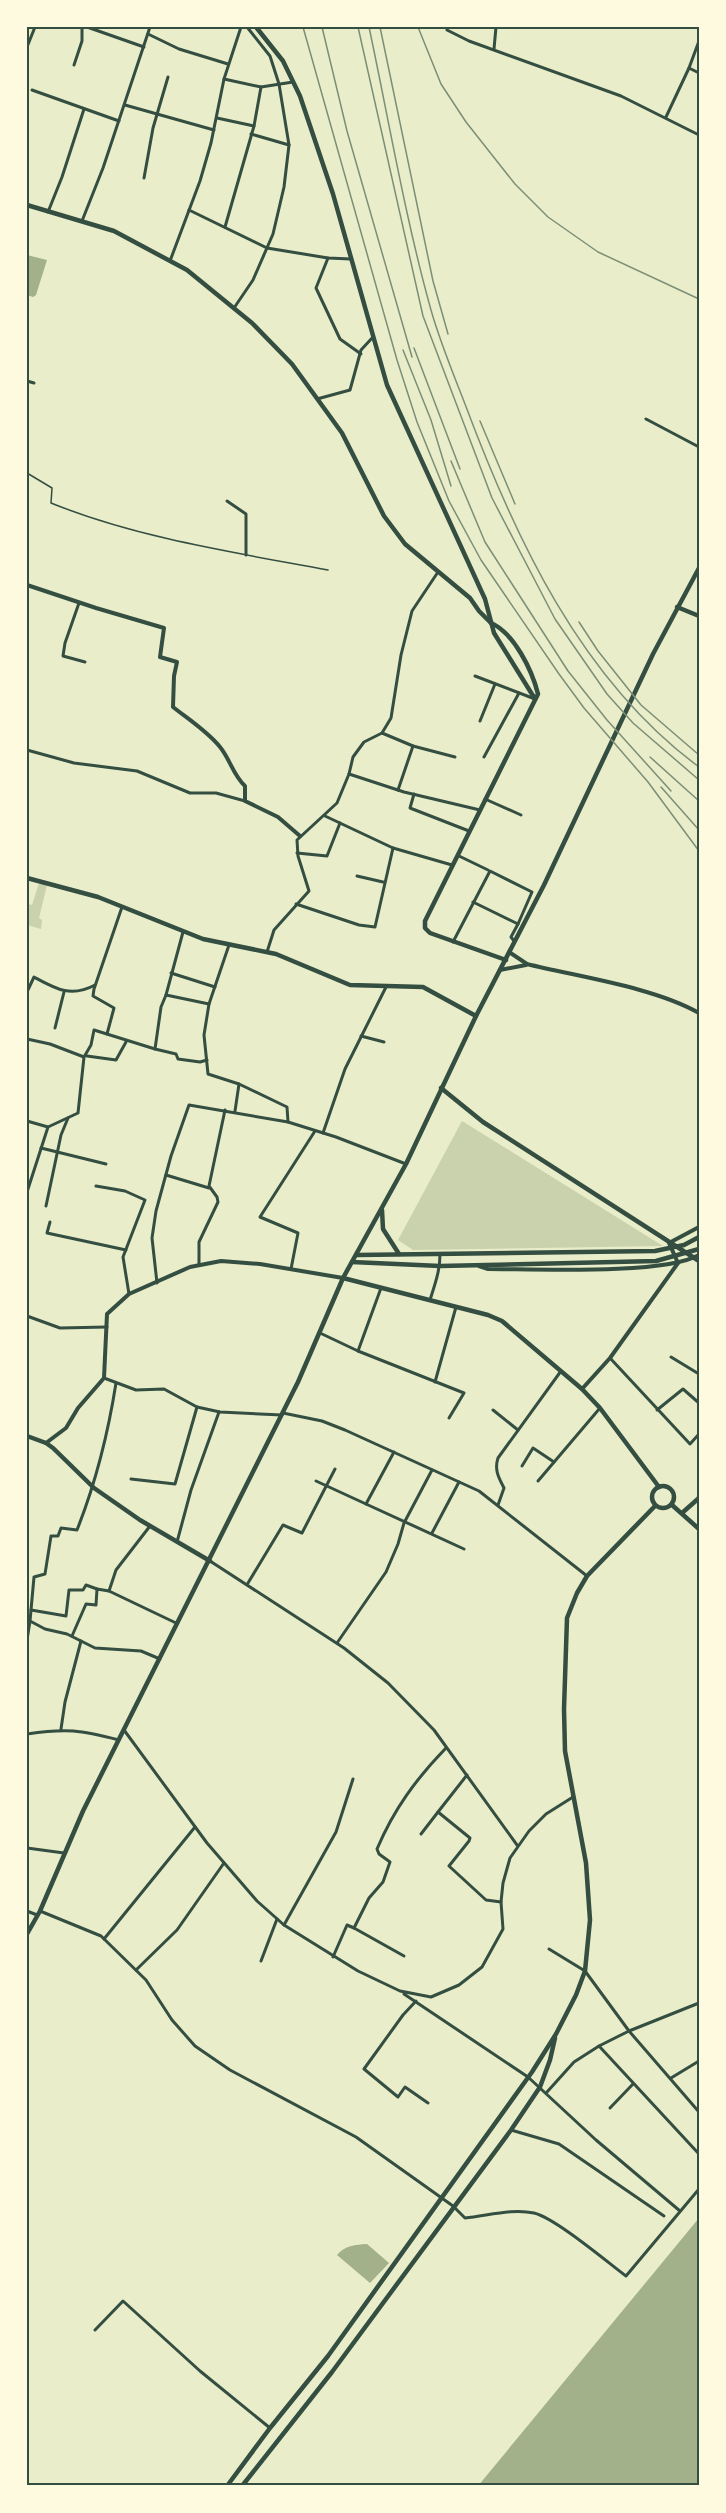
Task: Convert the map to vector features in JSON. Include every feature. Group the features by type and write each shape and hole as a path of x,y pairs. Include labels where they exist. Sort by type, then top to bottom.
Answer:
{"main road":[{"path":"256,27 283,61 300,96 333,194 387,385 485,599 494,633 536,699"},
{"path":"27,205 114,231 187,270 252,322 292,364 342,433 384,516 405,544 470,598 478,611 491,623 502,627 533,672 538,694 536,699 425,921 425,928 430,933 506,960"},
{"path":"27,1934 176,1623 210,1561 283,1414 343,1278 406,1164 653,654 699,568"},
{"path":"676,608 699,616"},
{"path":"27,878 98,897 183,932 229,945 267,952 350,985 423,987 476,1016"},
{"path":"441,1088 483,1122 669,1243 698,1258"},
{"path":"381,1210 383,1229 399,1254"},
{"path":"357,1255 655,1251 684,1245 699,1238"},
{"path":"352,1262 440,1266 656,1262 699,1249"},
{"path":"343,1278 488,1315 502,1321 582,1389 600,1408 659,1487"},
{"path":"27,1436 46,1443 94,1488 150,1526 210,1561"},
{"path":"666,1486 672,1491 674,1498 672,1505 665,1509 655,1506 652,1495 659,1487 666,1486"},
{"path":"681,1513 699,1498"},
{"path":"672,1505 699,1529"},
{"path":"227,2486 328,2356 528,2077 556,2034 576,1995 585,1971 590,1895 565,1751 566,1630 572,1604 587,1576 655,1506"},
{"path":"242,2486 332,2372 511,2130 540,2087 556,2034"}],"street":[{"path":"27,47 34,27"},
{"path":"74,65 82,41 82,27"},
{"path":"87,27 144,46"},
{"path":"82,222 125,105 150,27"},
{"path":"170,261 214,130 224,79 241,27"},
{"path":"234,308 253,280 267,248 284,187 289,145 279,84 270,56 246,27"},
{"path":"494,49 496,27"},
{"path":"447,30 469,41 621,96 699,135"},
{"path":"148,34 179,49 228,64"},
{"path":"666,117 699,41"},
{"path":"689,68 699,73"},
{"path":"144,178 157,114 168,77"},
{"path":"224,79 261,87 293,82"},
{"path":"225,227 254,126 261,87"},
{"path":"32,90 119,121"},
{"path":"125,105 214,130"},
{"path":"48,212 84,109"},
{"path":"217,118 254,126"},
{"path":"251,134 289,145"},
{"path":"189,210 267,248 328,258 351,259"},
{"path":"328,258 316,288 340,339 361,354"},
{"path":"317,399 350,390 361,354 373,337"},
{"path":"27,381 34,383"},
{"path":"646,419 699,447"},
{"path":"228,501 246,514 246,555"},
{"path":"267,952 274,930 309,891 297,853 297,840 337,803 349,774 353,757 364,742 382,733 391,718 401,655 412,611 438,573"},
{"path":"27,585 164,628 160,657 177,662 173,707 219,746 231,764 236,777 245,786 245,801"},
{"path":"79,603 64,643 63,656 85,662"},
{"path":"475,676 536,699"},
{"path":"480,721 495,684"},
{"path":"484,757 519,693"},
{"path":"382,733 413,746 455,757"},
{"path":"398,790 413,746"},
{"path":"27,750 74,763 137,771 190,793 216,793 245,801 278,817 300,836"},
{"path":"349,774 398,790 480,810"},
{"path":"414,794 410,808 469,831"},
{"path":"485,799 521,815"},
{"path":"325,816 393,848 452,865"},
{"path":"297,853 327,856 340,823"},
{"path":"296,904 359,925 375,927 393,848"},
{"path":"457,855 488,870"},
{"path":"453,943 488,873 494,872 532,892 511,938 515,942"},
{"path":"357,876 384,882"},
{"path":"473,902 518,924"},
{"path":"106,1034 114,1008 93,996 122,907"},
{"path":"155,1049 161,1007 183,932"},
{"path":"229,945 210,1004 204,1035 208,1074 239,1084 287,1107 288,1122"},
{"path":"509,952 527,964 650,993 681,1002 699,1012"},
{"path":"500,970 527,964"},
{"path":"171,973 215,987"},
{"path":"27,992 34,977 64,992 86,990 95,985"},
{"path":"323,1133 345,1069 386,985"},
{"path":"55,1028 64,992"},
{"path":"166,995 210,1004"},
{"path":"27,1121 48,1127 78,1113 86,1056 94,1030 126,1042 176,1054 178,1059 200,1062 207,1060"},
{"path":"362,1036 384,1042"},
{"path":"27,1039 86,1056 117,1060 126,1042"},
{"path":"235,1112 239,1084"},
{"path":"157,1283 152,1238 156,1211 165,1175 189,1105 288,1122 406,1164"},
{"path":"209,1188 225,1110"},
{"path":"46,1206 61,1135 68,1118"},
{"path":"27,1192 48,1127"},
{"path":"291,1269 298,1234 260,1217 315,1131"},
{"path":"42,1148 106,1164"},
{"path":"165,1175 209,1188 217,1196 218,1202 199,1242 199,1265"},
{"path":"96,1186 125,1191 145,1200 123,1257 129,1294"},
{"path":"50,1222 47,1233 126,1250"},
{"path":"678,1263 669,1243 699,1227"},
{"path":"430,1300 440,1266 440,1254"},
{"path":"476,1265 488,1269 621,1268 678,1263 698,1258"},
{"path":"46,1443 66,1428 78,1408 104,1378 107,1314 129,1294 199,1265 221,1261 343,1278"},
{"path":"582,1389 610,1358 678,1263"},
{"path":"358,1351 381,1288"},
{"path":"435,1382 456,1307"},
{"path":"27,1316 60,1328 107,1327"},
{"path":"320,1333 358,1351 464,1393 449,1418"},
{"path":"671,1357 699,1374"},
{"path":"610,1358 690,1444 699,1434"},
{"path":"498,1505 504,1488 496,1465 502,1452 561,1371"},
{"path":"104,1378 136,1390 164,1389 197,1407 220,1412 283,1414 322,1421 479,1491 587,1576"},
{"path":"27,1640 34,1577 45,1574 51,1536 58,1536 61,1528 77,1530 94,1488 109,1427 116,1383"},
{"path":"657,1410 683,1389 699,1403"},
{"path":"131,1479 175,1484 197,1407"},
{"path":"538,1481 600,1408"},
{"path":"493,1410 518,1430"},
{"path":"177,1542 192,1490 220,1412"},
{"path":"522,1466 534,1448 554,1462"},
{"path":"366,1504 394,1452"},
{"path":"248,1583 283,1525 302,1533 335,1468"},
{"path":"337,1643 386,1572 404,1523 432,1470"},
{"path":"316,1481 464,1549"},
{"path":"432,1533 459,1482"},
{"path":"109,1591 116,1570 150,1526"},
{"path":"210,1561 248,1583 337,1643 388,1683 434,1730 518,1846"},
{"path":"31,1610 66,1616 69,1590 83,1590 86,1586 109,1591 176,1623"},
{"path":"72,1636 86,1604 96,1605 98,1589"},
{"path":"29,1621 45,1629 72,1636 95,1648 141,1651 159,1659"},
{"path":"61,1729 65,1702 81,1641"},
{"path":"27,1734 61,1729 82,1730 119,1740"},
{"path":"124,1730 195,1827 261,1906 284,1925 333,1957 416,2001 466,2038 528,2077 547,2092 596,2140 680,2211"},
{"path":"354,1928 391,1865 377,1849 393,1812 446,1748"},
{"path":"420,1834 468,1774"},
{"path":"284,1925 336,1832 353,1779"},
{"path":"400,1992 431,1997 459,1985 482,1967 503,1929 502,1883 510,1858 546,1814 573,1797"},
{"path":"438,1812 470,1838 449,1866 486,1900 501,1902"},
{"path":"104,1939 195,1827"},
{"path":"27,1848 65,1854"},
{"path":"136,1970 177,1930 224,1863"},
{"path":"27,1911 39,1913 104,1939 146,1980 172,2020 195,2046 230,2070 356,2137 453,2206 465,2218 513,2211 536,2213 566,2231 626,2276 699,2189"},
{"path":"261,1961 277,1919"},
{"path":"333,1957 347,1925 404,1956"},
{"path":"549,1949 585,1971 629,2031 699,2112"},
{"path":"416,2001 403,2015 364,2069 398,2097 405,2087 428,2103"},
{"path":"547,2092 574,2062 599,2046 629,2031 699,2003"},
{"path":"599,2046 699,2154"},
{"path":"670,2078 699,2061"},
{"path":"610,2108 633,2084"},
{"path":"511,2130 559,2144 664,2216"},
{"path":"95,2330 123,2301 200,2371 270,2428"}],"lane":[{"path":"27,473 52,488 51,503 79,514 199,547 328,570"}],"shaded area":[{"path":"27,255 47,260 36,295 33,297 27,295"},
{"path":"39,883 47,885 39,918 42,920 41,929 27,925 28,904 32,905"},
{"path":"462,1121 663,1246 413,1250 398,1240"},
{"path":"699,2218 699,2486 478,2486"},
{"path":"367,2244 389,2263 370,2283 337,2255 347,2247"}],"railway":[{"path":"303,27 397,360 417,422 449,501 481,560 559,674 584,708 648,782 699,851"},
{"path":"322,27 347,131 412,357"},
{"path":"358,27 423,316 492,498 555,619 607,694 633,723 699,780"},
{"path":"369,27 405,204 431,310 451,369 506,505 556,603 586,649 620,692 657,732 699,767"},
{"path":"380,27 433,281 448,334"},
{"path":"418,27 441,84 466,122 515,184 548,217 598,252 699,299"},
{"path":"414,348 460,469"},
{"path":"403,350 431,420 451,486"},
{"path":"480,421 515,504"},
{"path":"451,461 485,542 568,671 607,720 671,791"},
{"path":"579,622 598,651 641,705 699,755"},
{"path":"650,757 699,801"},
{"path":"661,787 699,830"}]}
